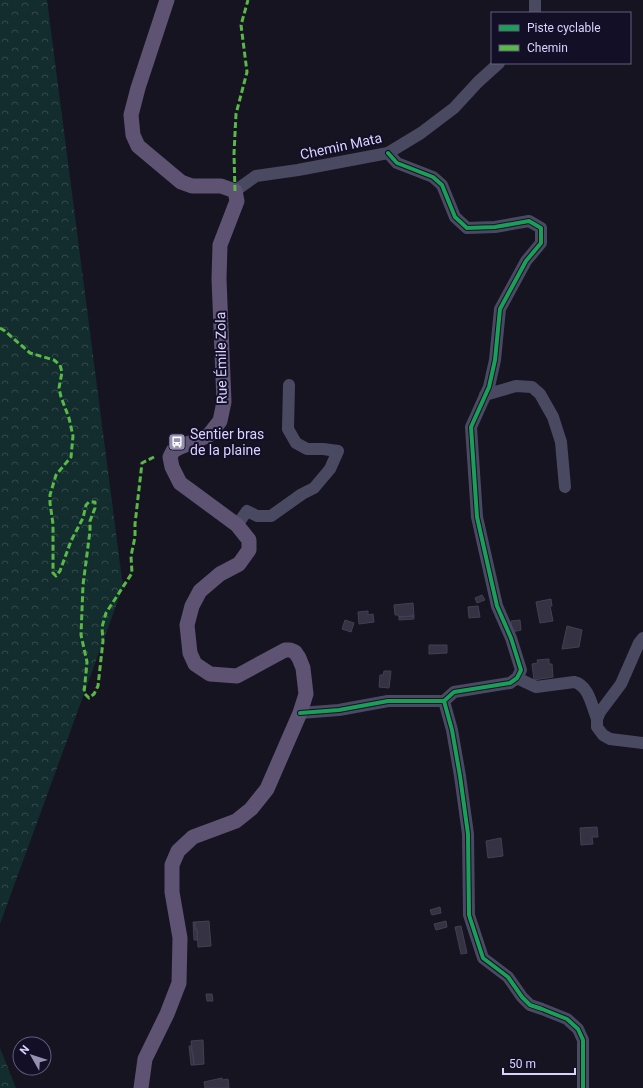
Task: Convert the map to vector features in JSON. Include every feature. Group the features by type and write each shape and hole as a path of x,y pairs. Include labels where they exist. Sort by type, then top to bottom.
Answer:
{"main road":[{"path":"167,0 138,88 131,115 133,134 138,146 181,182 192,186 221,186 235,191"},
{"name":"Rue Émile Zola","path":"141,1088 145,1059 167,1014 179,983 180,938 172,892 172,865 178,851 193,837 236,821 251,809 267,790 300,713 306,694 303,668 295,652 290,650 285,650 237,676 210,674 195,664 190,653 187,625 192,606 200,591 220,574 239,564 249,550 249,540 237,525 180,483 172,467 170,457 173,451 178,448 209,435 220,421 224,402 219,278 220,245 237,201 235,191"}],"street":[{"path":"535,0 535,12"},
{"name":"Chemin Mata","path":"235,191 256,176 298,170 388,153 421,133 454,108 478,82 498,64"},
{"path":"300,713 338,710 388,701 444,701 454,692 510,683 517,678 521,670 511,638 498,606 477,517 472,427 489,386 495,360 500,309 526,261 541,243 541,228 529,221 495,227 466,228 455,217 442,185 433,177 397,163 388,153"},
{"path":"237,525 247,511 257,516 271,516 296,498 314,488 330,469 338,451 307,449 296,443 288,429 289,385"},
{"path":"485,395 516,386 532,387 540,394 553,417 561,442 565,487"},
{"path":"597,719 600,712 621,684 639,643 643,638"},
{"path":"517,678 536,687 574,682 578,683 584,688 597,719 597,727 603,735 610,739 643,743"},
{"path":"444,701 452,730 458,761 468,834 469,915 483,958 508,977 522,997 530,1005 567,1019 578,1029 583,1040 583,1088"}],"green space":[{"path":"0,0 47,0 123,587 0,924"},
{"path":"0,1048 16,1088 0,1088"}],"building":[{"path":"482,595 485,600 477,603 475,598"},
{"path":"551,599 552,606 550,606 553,621 540,623 536,602"},
{"path":"413,603 414,616 399,617 398,615 395,615 394,605"},
{"path":"478,606 480,617 469,618 468,607"},
{"path":"368,611 368,615 373,614 374,622 359,624 358,612"},
{"path":"414,616 414,619 399,620 399,617"},
{"path":"345,620 354,623 351,632 342,629"},
{"path":"520,620 521,630 512,632 511,621"},
{"path":"567,626 582,630 579,647 562,649"},
{"path":"429,645 447,645 447,653 429,654"},
{"path":"549,659 549,664 552,664 553,677 534,680 532,664 538,663 537,660"},
{"path":"384,671 391,671 389,688 379,687 380,675 383,675"},
{"path":"597,827 598,837 592,837 593,844 581,845 580,828"},
{"path":"501,838 503,856 488,858 486,841"},
{"path":"440,907 441,913 432,915 430,910"},
{"path":"209,921 211,946 198,947 195,922"},
{"path":"446,921 447,927 436,930 434,924"},
{"path":"193,922 195,922 195,929 197,929 197,940 194,940"},
{"path":"461,926 467,953 461,954 455,927"},
{"path":"206,994 212,994 213,1001 207,1001"},
{"path":"203,1040 204,1064 194,1065 191,1041"},
{"path":"189,1046 191,1046 193,1053 194,1065 191,1065"},
{"path":"222,1078 222,1080 228,1079 229,1088 205,1088 204,1082"}],"marked path":[{"path":"235,191 234,154 236,114 247,72 241,25 248,0"},
{"path":"0,328 30,353 54,360 60,365 62,372 59,388 73,436 71,457 56,475 50,495 53,524 53,573 56,576 60,571 71,541 83,518 86,505 89,502 95,502 95,508 90,521 83,585 81,635 87,662 84,693 89,698 94,694 98,686 103,641 102,627 106,613 132,573 131,556 135,537 135,524 142,463 154,457"}],"cycle path":[{"path":"300,713 339,710 388,701 444,701 454,692 510,683 517,678 521,670 511,638 497,606 477,517 471,427 489,387 495,360 500,309 526,261 541,243 541,228 529,221 495,227 467,228 455,217 442,185 433,177 397,163 388,153"},
{"path":"444,701 452,730 468,834 469,915 483,958 508,977 522,997 530,1005 567,1019 578,1029 583,1040 583,1088"}],"place":[{"name":"Sentier bras de la plaine","path":"177,442"}]}
